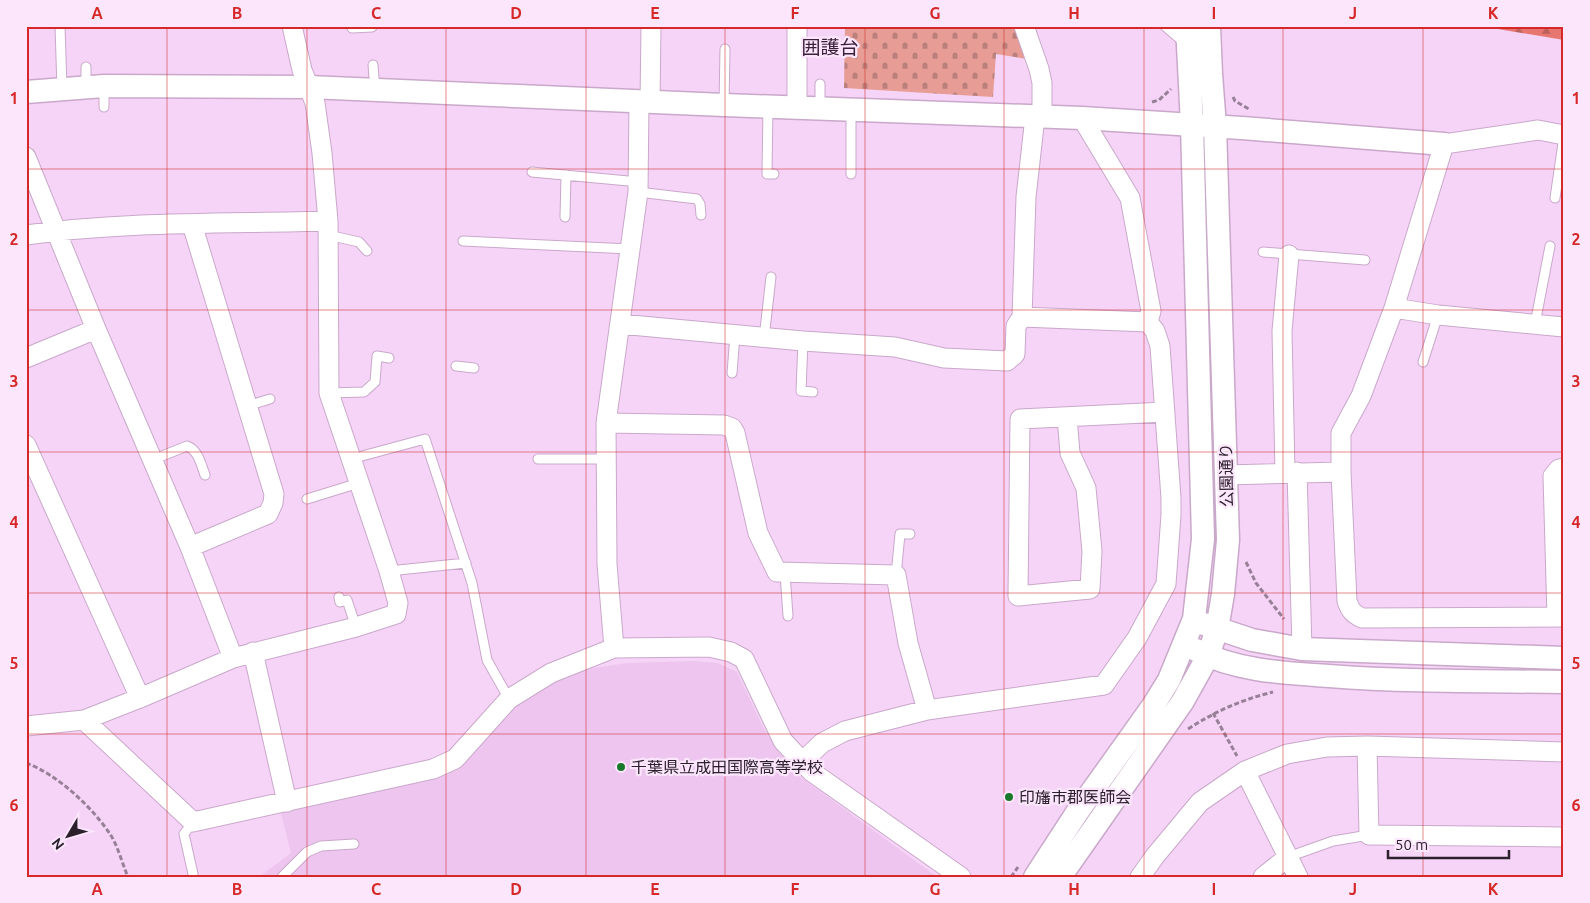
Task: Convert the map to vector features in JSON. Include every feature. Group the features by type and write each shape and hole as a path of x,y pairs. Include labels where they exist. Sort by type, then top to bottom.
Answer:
{"street":[{"path":"28,723 84,720 233,658 356,627 396,614 398,602 389,571 329,393 328,228 322,152 315,103 302,70 292,26"},
{"path":"614,648 607,564 606,423 638,187 652,26"},
{"path":"797,26 797,108"},
{"path":"620,324 895,348 944,358 1007,360 1015,354 1016,326 1022,317 1026,197 1039,117 1042,84 1039,69 1024,26"},
{"name":"公園通り","path":"1060,877 1183,701 1208,656 1223,594 1228,540 1215,126 1209,26"},
{"name":"公園通り","path":"1028,869 1078,811 1153,706 1169,680 1194,619 1203,539 1188,36"},
{"path":"26,92 95,87 309,87 724,106 1082,118 1192,124 1444,144 1538,130 1564,136"},
{"path":"1082,118 1130,198 1151,311 1148,322"},
{"path":"1444,144 1394,308 1361,396 1341,433 1347,601 1350,609 1362,618 1560,617 1553,476 1560,469 1564,468"},
{"path":"26,157 96,329 190,547 233,658"},
{"path":"26,235 57,230 192,224 328,228"},
{"path":"190,547 268,514 273,503 274,494 192,224"},
{"path":"1289,255 1282,331 1302,641"},
{"path":"1394,308 1438,315 1564,327"},
{"path":"802,762 822,743 844,731 927,710 1104,685 1137,638 1166,584 1171,516 1160,346 1155,331 1148,322 1022,317"},
{"path":"26,358 96,329"},
{"path":"1067,417 1070,453 1086,488 1092,551 1090,589 1018,596 1020,419 1165,412"},
{"path":"606,423 724,425 732,428 735,433 758,533 777,572 896,574 908,643 927,710"},
{"path":"26,445 140,698"},
{"path":"1226,475 1341,472"},
{"path":"1194,619 1216,629 1252,640 1302,641 1564,658"},
{"path":"1184,643 1208,656 1239,666 1292,674 1370,679 1564,682"},
{"path":"84,720 193,822 433,769 455,758 509,699 550,673 614,648 709,647 731,652 744,660 784,740 812,772 961,877"},
{"path":"252,652 287,802"},
{"path":"1367,746 1369,835 1564,837"},
{"path":"1140,877 1200,802 1245,771 1287,754 1328,747 1339,750 1367,746 1564,752"},
{"path":"1245,771 1298,877"},
{"path":"1263,877 1288,857"}],"lane":[{"path":"60,26 62,89"},
{"path":"352,26 352,28 372,27"},
{"path":"1165,26 1173,34 1188,36"},
{"path":"724,49 724,106"},
{"path":"374,65 375,90"},
{"path":"820,84 820,109"},
{"path":"768,107 767,174 774,174"},
{"path":"851,110 851,174"},
{"path":"1555,198 1564,136"},
{"path":"532,172 566,175 697,199 700,204 701,216"},
{"path":"565,218 566,175"},
{"path":"328,228 359,242 367,252"},
{"path":"463,241 630,249"},
{"path":"1535,324 1550,246"},
{"path":"1262,252 1365,260"},
{"path":"764,338 771,277"},
{"path":"1423,362 1438,315"},
{"path":"732,373 734,335"},
{"path":"803,341 801,391 813,392"},
{"path":"329,393 364,392 374,382 377,356 389,358"},
{"path":"456,366 474,368"},
{"path":"247,406 270,399"},
{"path":"351,459 426,439 472,583 487,660 509,699"},
{"path":"152,460 187,446 196,453 206,475"},
{"path":"538,459 607,459"},
{"path":"307,499 359,483"},
{"path":"896,574 900,534 910,534"},
{"path":"389,571 466,564"},
{"path":"785,573 788,616"},
{"path":"338,597 340,602 348,600 356,627"},
{"path":"193,822 184,834 193,874"},
{"path":"1288,857 1332,841 1369,835"},
{"path":"282,877 307,852 321,846 354,844"}],"path":[{"path":"1230,92 1235,101 1248,108 1256,109"},
{"path":"1243,556 1256,583 1269,601 1297,632 1302,641"},
{"path":"1184,731 1213,713 1244,700 1281,690 1272,688"},
{"path":"1213,713 1245,771"},
{"path":"26,763 42,769 70,791 93,814 111,835 128,877"},
{"path":"1011,877 1028,869"}],"shaded area":[{"name":"千葉県立成田国際高等学校","path":"694,661 718,663 737,672 764,729 791,770 937,877 259,877 291,853 280,810 458,764 517,706 541,687 587,669 627,663"}],"green space":[{"path":"845,26 1019,26 1027,59 996,54 993,97 844,88"},
{"path":"1480,26 1564,26 1564,40"}],"place":[{"name":"千葉県立成田国際高等学校","path":"621,767"},
{"name":"印旛市郡医師会","path":"1009,797"}],"district":[{"name":"囲護台","path":"830,47"}]}
